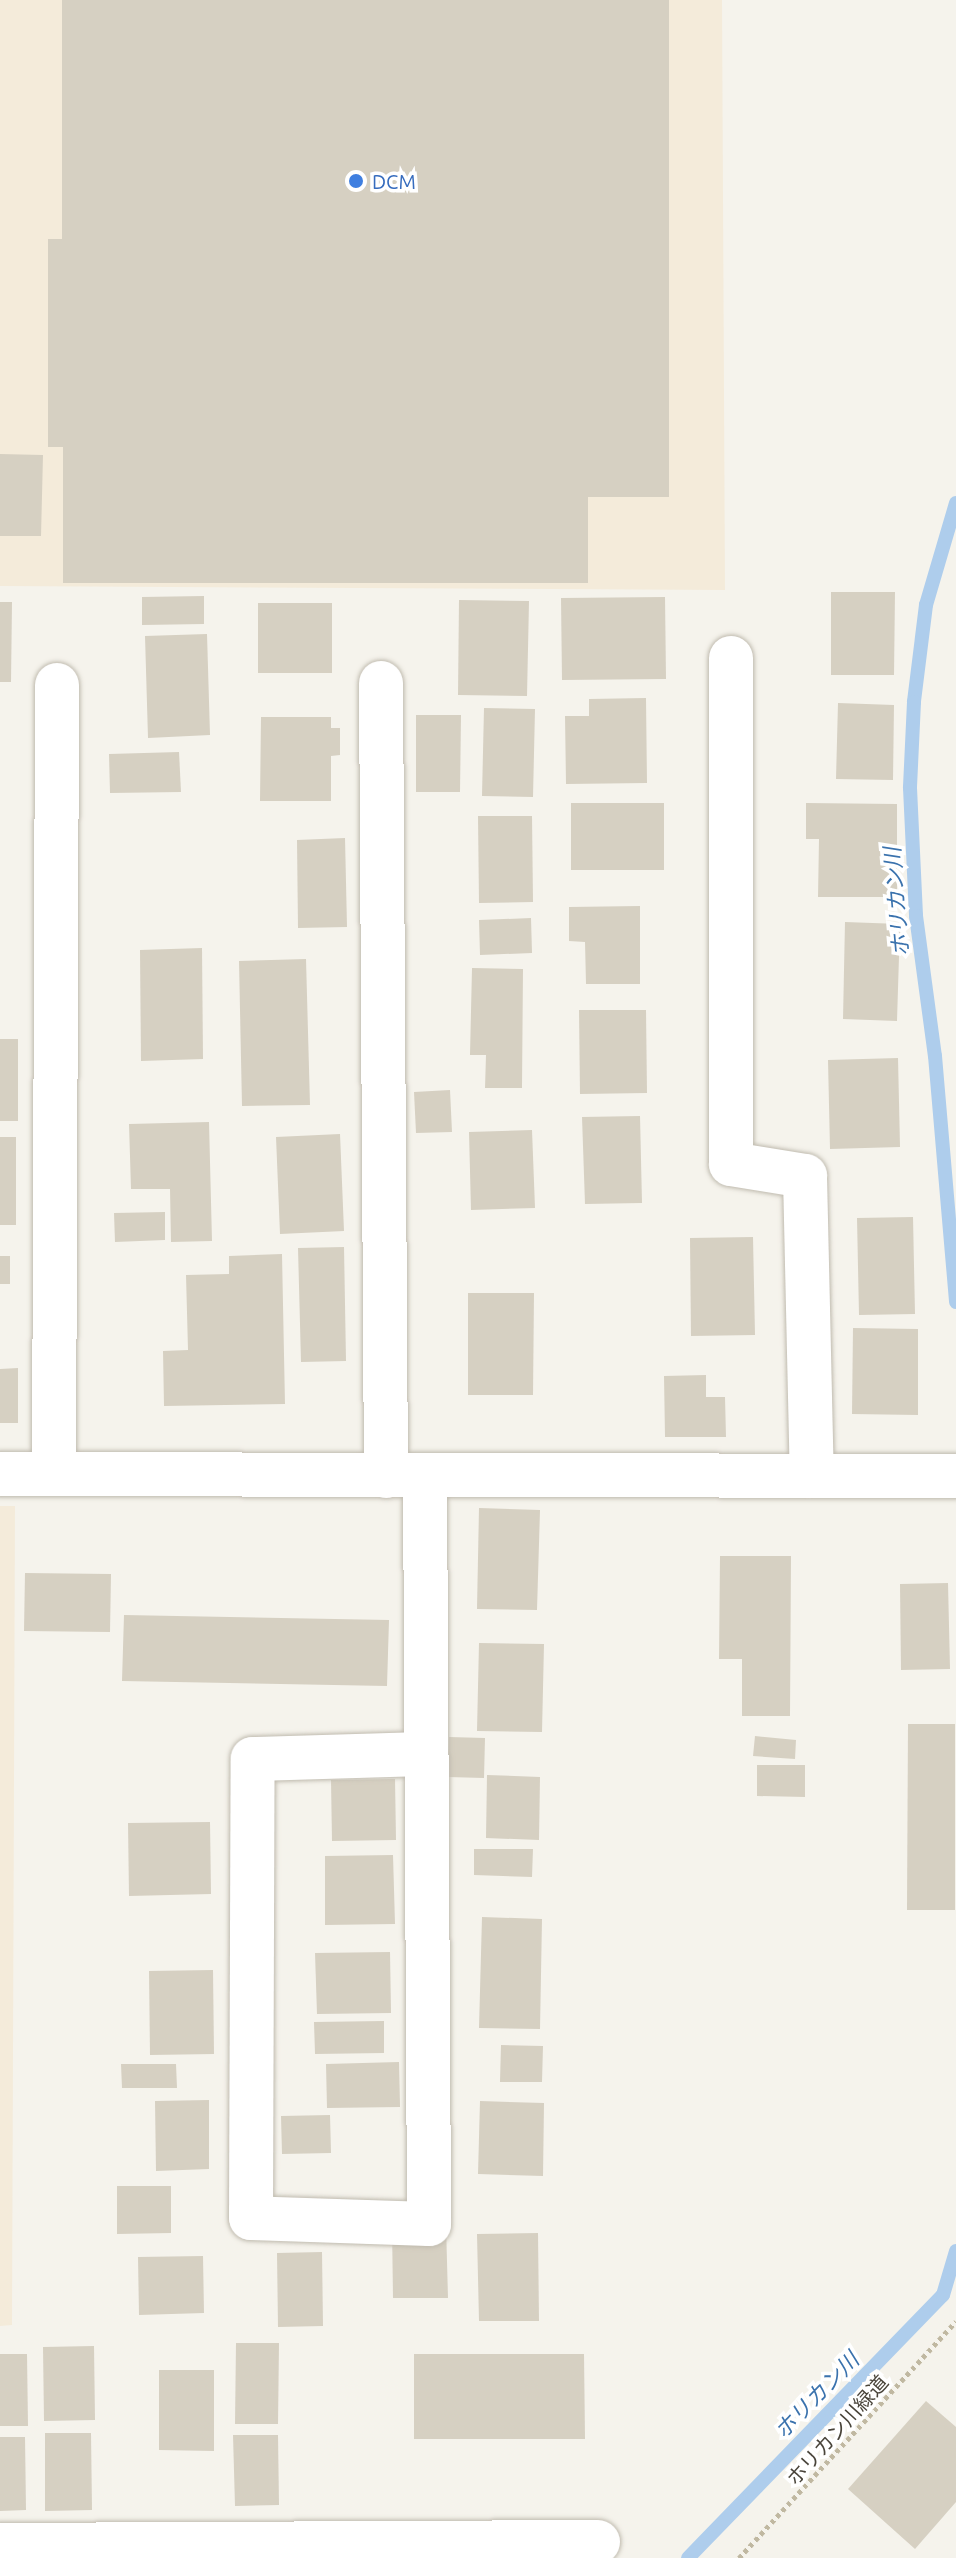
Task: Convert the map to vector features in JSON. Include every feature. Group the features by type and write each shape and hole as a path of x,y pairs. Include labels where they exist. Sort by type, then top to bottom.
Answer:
{"street":[{"path":"731,658 731,1164 805,1176 812,1476"},
{"path":"381,683 405,1476 426,1754 429,2224 251,2218 253,1759 426,1754"},
{"path":"54,1474 57,685"},
{"path":"0,1474 956,1476"},
{"path":"0,2545 598,2542"}],"path":[{"name":"ホリカン川緑道","path":"739,2558 956,2321"}],"shaded area":[{"path":"0,0 722,0 725,590 0,586"},
{"path":"0,1506 15,1506 12,2325 0,2326"}],"building":[{"path":"62,0 669,0 669,497 588,497 588,583 63,583 63,447 48,447 48,239 62,239"},
{"path":"0,454 43,455 41,536 0,536"},
{"path":"831,592 895,592 894,675 831,675"},
{"path":"204,596 204,624 142,625 142,597"},
{"path":"665,597 666,679 562,680 561,598"},
{"path":"459,600 529,601 527,696 458,695"},
{"path":"0,602 12,602 11,682 0,682"},
{"path":"258,603 332,603 332,673 258,673"},
{"path":"207,634 210,735 148,738 145,636"},
{"path":"646,698 647,783 566,784 565,716 589,716 589,699"},
{"path":"838,703 894,705 893,780 836,779"},
{"path":"484,708 535,709 533,797 482,796"},
{"path":"416,715 461,715 460,792 416,792"},
{"path":"261,717 331,717 331,728 340,728 340,755 331,756 331,801 260,801"},
{"path":"179,752 181,792 110,793 109,754"},
{"path":"571,803 664,803 664,870 571,870"},
{"path":"806,803 897,804 897,897 818,897 819,839 806,839"},
{"path":"478,816 532,816 533,902 479,903"},
{"path":"345,838 347,927 298,928 297,840"},
{"path":"640,906 640,984 586,984 585,942 569,941 569,907"},
{"path":"531,918 532,953 480,955 479,920"},
{"path":"845,922 900,924 897,1021 843,1019"},
{"path":"202,948 203,1059 141,1061 140,950"},
{"path":"306,959 310,1105 242,1106 239,961"},
{"path":"472,968 523,969 522,1088 485,1088 486,1055 470,1055"},
{"path":"579,1010 646,1010 647,1093 580,1094"},
{"path":"0,1039 18,1039 18,1121 0,1121"},
{"path":"898,1058 900,1147 830,1149 828,1060"},
{"path":"450,1090 452,1132 416,1133 414,1092"},
{"path":"640,1116 642,1203 585,1204 582,1117"},
{"path":"209,1122 212,1241 171,1242 170,1189 131,1189 129,1124"},
{"path":"532,1130 535,1208 471,1210 469,1132"},
{"path":"340,1134 344,1231 280,1234 276,1137"},
{"path":"0,1137 16,1137 16,1225 0,1225"},
{"path":"165,1212 165,1240 115,1242 114,1213"},
{"path":"913,1217 915,1314 859,1315 857,1218"},
{"path":"753,1237 755,1335 691,1336 690,1238"},
{"path":"344,1247 346,1361 301,1362 298,1248"},
{"path":"282,1254 285,1404 164,1406 163,1351 188,1350 186,1275 229,1274 229,1256"},
{"path":"0,1256 10,1256 10,1284 0,1284"},
{"path":"468,1293 534,1293 533,1395 468,1395"},
{"path":"853,1328 918,1329 918,1415 852,1414"},
{"path":"18,1368 18,1423 0,1423 0,1369"},
{"path":"706,1375 706,1397 725,1397 726,1437 665,1437 664,1376"},
{"path":"479,1508 540,1510 537,1610 477,1609"},
{"path":"720,1556 791,1556 790,1716 742,1716 742,1659 719,1659"},
{"path":"25,1573 111,1574 110,1632 24,1631"},
{"path":"948,1583 950,1669 901,1670 900,1584"},
{"path":"124,1615 389,1620 387,1686 122,1681"},
{"path":"479,1643 544,1644 542,1732 477,1731"},
{"path":"908,1724 955,1724 955,1910 907,1910"},
{"path":"755,1736 796,1740 795,1759 753,1756"},
{"path":"449,1737 485,1738 484,1778 448,1777"},
{"path":"757,1765 805,1765 805,1797 757,1796"},
{"path":"487,1775 540,1777 539,1840 486,1838"},
{"path":"395,1779 396,1840 332,1841 331,1780"},
{"path":"210,1822 211,1894 129,1896 128,1823"},
{"path":"474,1849 533,1849 532,1877 474,1875"},
{"path":"393,1855 395,1924 325,1925 325,1856"},
{"path":"482,1917 542,1919 540,2029 479,2028"},
{"path":"390,1952 391,2013 317,2014 315,1953"},
{"path":"213,1970 214,2054 150,2055 149,1971"},
{"path":"384,2021 384,2053 315,2054 314,2022"},
{"path":"501,2045 543,2046 542,2082 500,2082"},
{"path":"399,2062 400,2107 327,2108 326,2064"},
{"path":"121,2064 176,2064 177,2088 122,2088"},
{"path":"209,2100 209,2169 156,2171 155,2101"},
{"path":"480,2101 544,2103 543,2176 478,2174"},
{"path":"330,2115 331,2153 282,2154 281,2116"},
{"path":"117,2186 171,2186 171,2233 117,2234"},
{"path":"446,2225 448,2298 393,2298 392,2226"},
{"path":"538,2233 539,2321 479,2321 477,2234"},
{"path":"322,2252 323,2326 278,2327 277,2253"},
{"path":"203,2256 204,2313 139,2315 138,2257"},
{"path":"236,2343 279,2343 278,2424 235,2424"},
{"path":"94,2346 95,2420 44,2421 43,2347"},
{"path":"0,2354 27,2354 28,2426 0,2426"},
{"path":"414,2354 584,2354 585,2439 414,2439"},
{"path":"159,2370 214,2370 214,2451 159,2450"},
{"path":"926,2401 956,2427 956,2502 915,2549 848,2489"},
{"path":"45,2433 91,2433 92,2510 45,2511"},
{"path":"233,2435 278,2435 279,2505 235,2506"},
{"path":"0,2437 25,2437 26,2510 0,2511"}],"waterway":[{"name":"ホリカン川","path":"956,503 926,605 914,702 910,788 916,916 935,1056 956,1302"},
{"name":"ホリカン川","path":"688,2558 943,2295 956,2251"}],"place":[{"name":"DCM","path":"356,181"}]}
